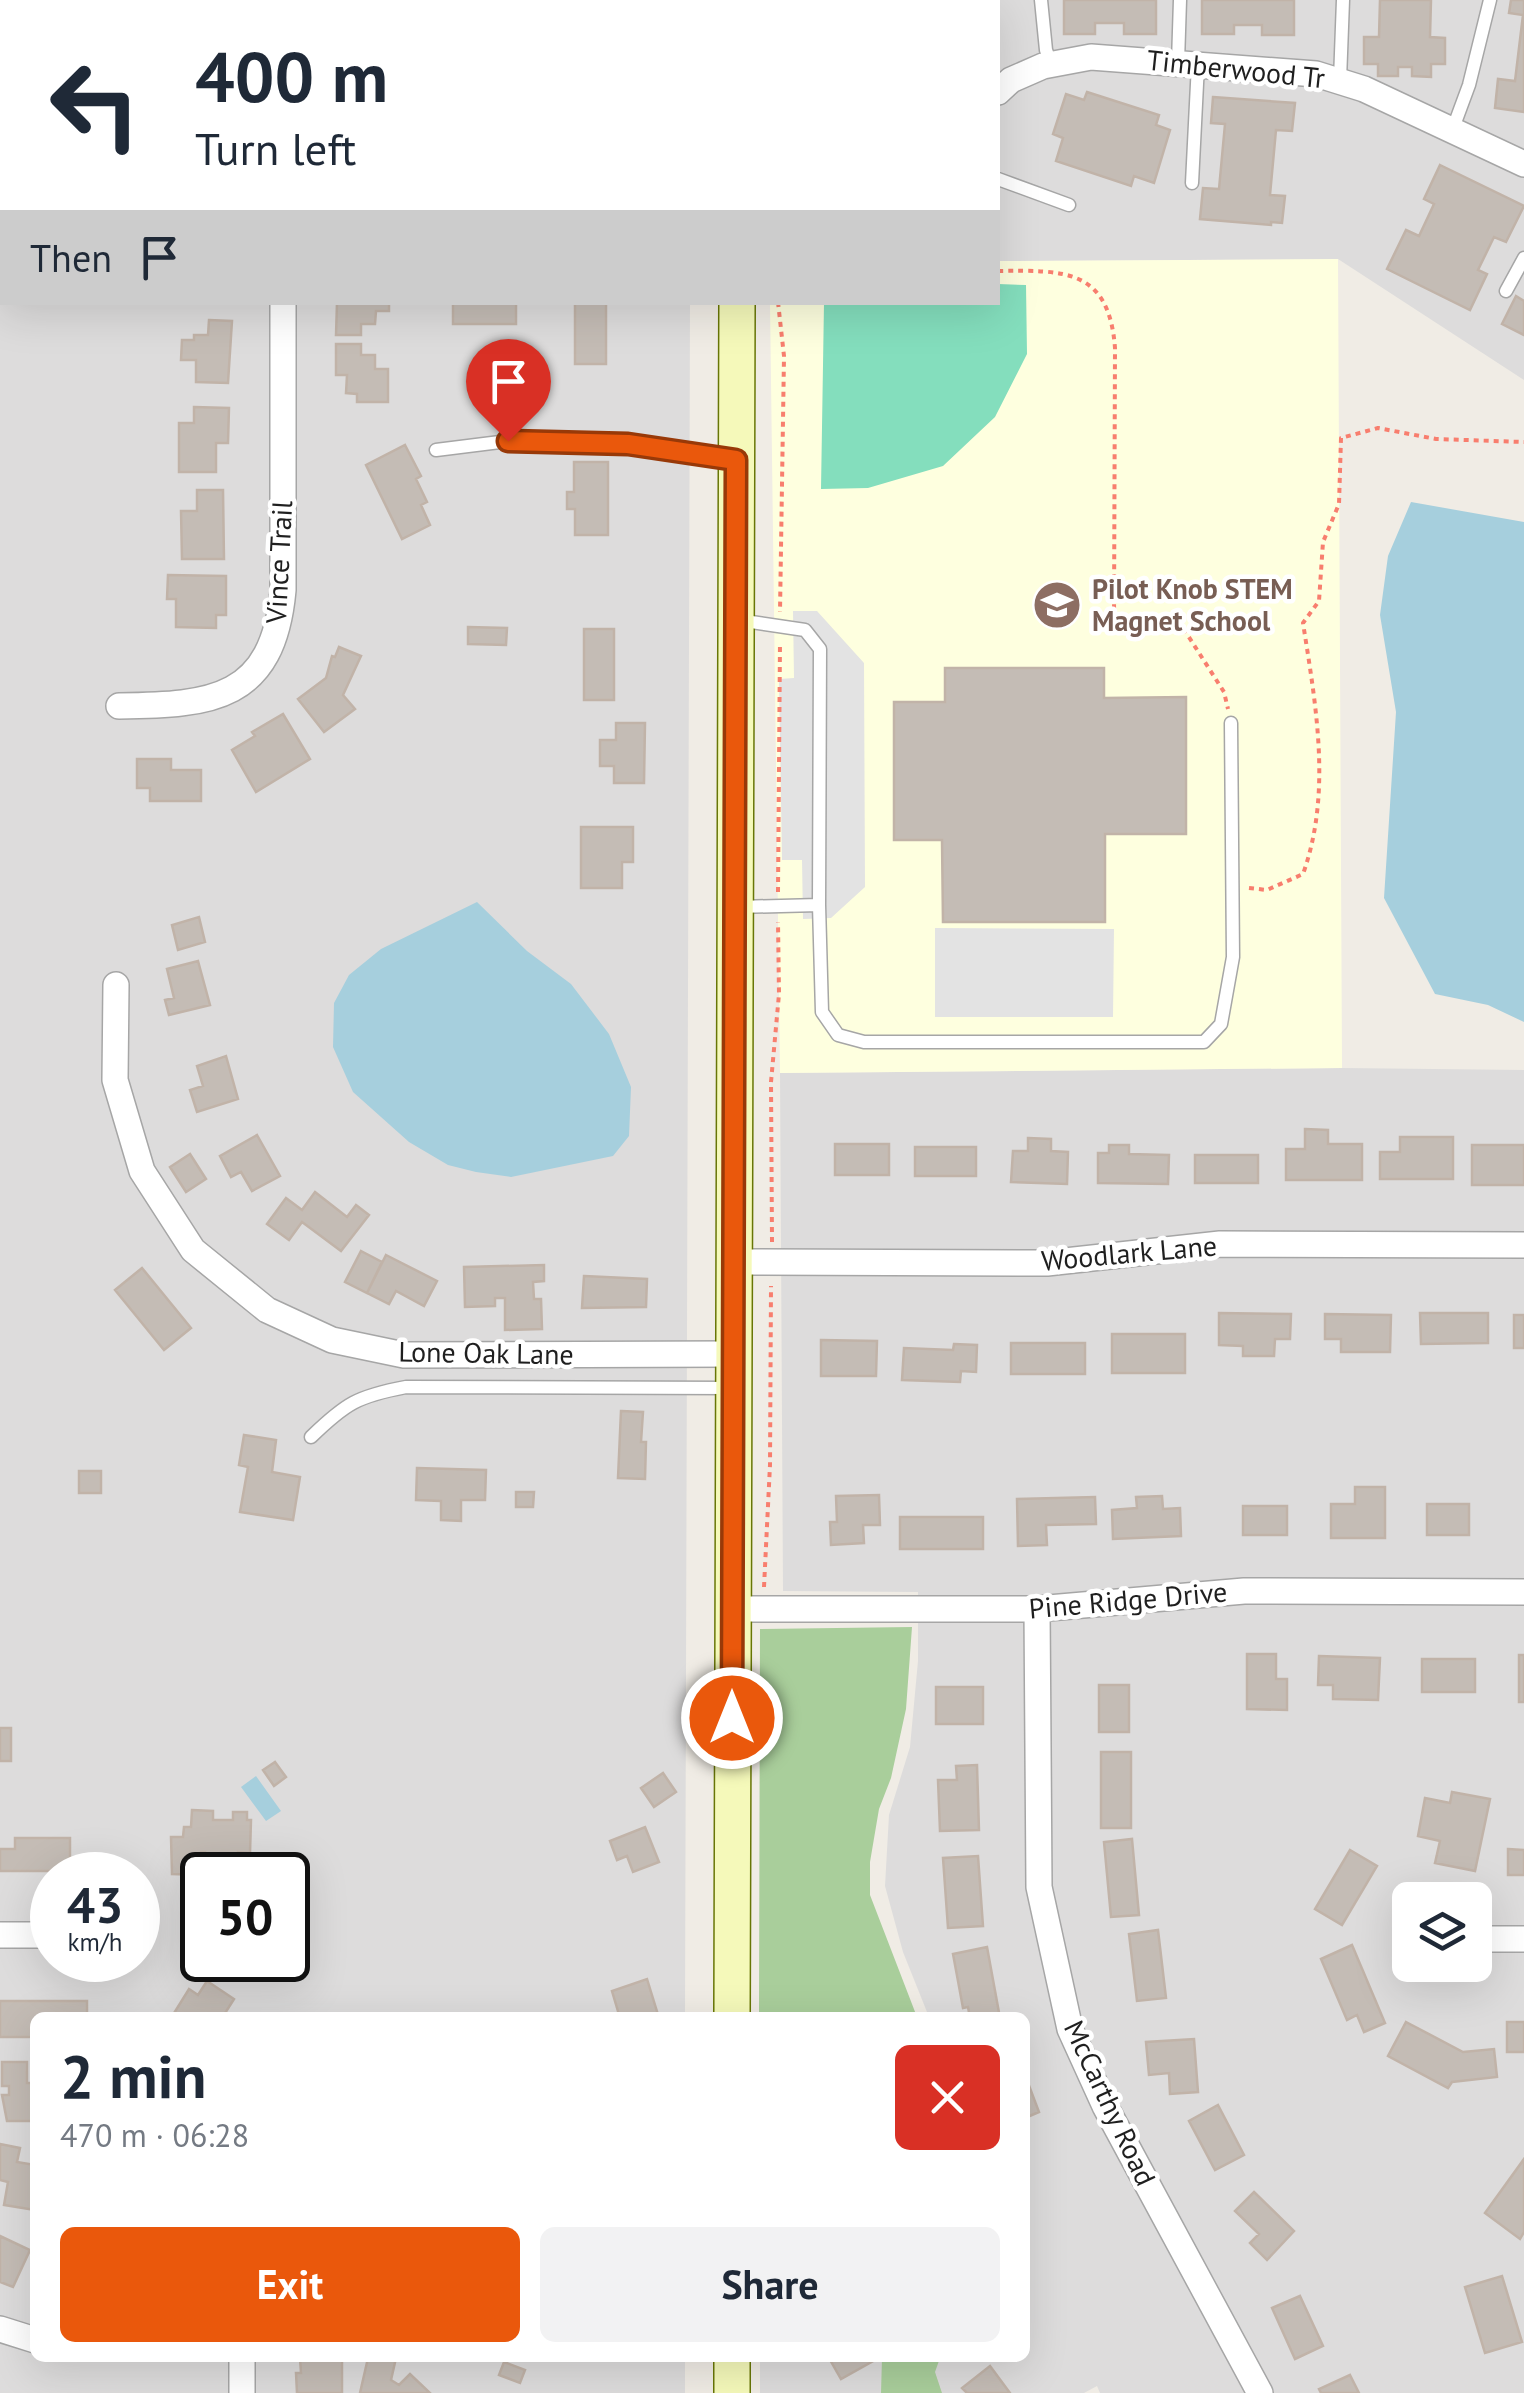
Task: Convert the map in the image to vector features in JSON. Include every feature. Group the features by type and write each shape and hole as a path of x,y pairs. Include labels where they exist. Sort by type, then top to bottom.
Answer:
{"main road":[{"path":"732,2012 747,1609 733,1371 737,305"},
{"path":"732,2362 732,2393"}],"street":[{"name":"Timberwood Tr","path":"1000,90 1019,76 1050,64 1091,57 1298,72 1340,80 1524,164"},
{"name":"Vince Trail","path":"119,706 184,706 218,698 244,681 264,658 280,626 283,305"},
{"name":"Lone Oak Lane","path":"116,984 115,1080 142,1170 193,1250 267,1310 332,1340 404,1355 733,1371"},
{"name":"Woodlark Lane","path":"734,1262 1047,1262 1220,1244 1524,1245"},
{"name":"Pine Ridge Drive","path":"747,1609 1037,1610 1244,1591 1524,1592"},
{"name":"McCarthy Road","path":"1037,1610 1039,1887 1070,2030 1104,2106 1260,2393"},
{"path":"0,1935 30,1935"},
{"path":"1492,1938 1524,1939"},
{"path":"0,2329 30,2338"},
{"path":"242,2362 242,2393"}],"lane":[{"path":"1041,0 1050,64"},
{"path":"1180,0 1188,63 1192,183"},
{"path":"1340,80 1344,0"},
{"path":"1452,130 1469,85 1490,0"},
{"path":"1000,180 1069,205"},
{"path":"1506,291 1524,258"},
{"path":"436,450 508,441 628,444 736,460"},
{"path":"736,620 806,630 820,649 818,905 822,1012 838,1035 864,1042 1204,1042 1221,1024 1232,958 1231,723"},
{"path":"734,907 818,905"},
{"path":"311,1437 341,1408 371,1394 406,1387 733,1371"}],"path":[{"path":"1000,271 1037,270 1064,275 1086,282 1102,295 1113,318 1115,348 1114,620 1178,620 1224,692 1231,723"},
{"path":"747,1609 770,1465 772,1082 779,994 784,356 778,305"},
{"path":"1233,886 1267,890 1303,874 1316,840 1321,780 1303,622 1318,601 1323,542 1339,504 1341,438 1378,428 1436,439 1524,442"}],"shaded area":[{"path":"1000,0 1524,0 1524,380 1338,259 1000,261"},
{"name":"Pilot Knob STEM Magnet School","path":"1338,259 1342,1068 780,1073 770,305 1000,305 1000,261"},
{"path":"0,305 690,305 685,2012 30,2012 30,2362 685,2362 685,2393 0,2393"},
{"path":"793,611 817,611 864,663 865,887 831,918 803,919 802,860 782,860 779,679 794,678"},
{"path":"935,928 1114,929 1113,1017 935,1017"},
{"path":"1524,1070 1524,2393 1100,2393 1097,2386 1084,2393 760,2393 760,2362 1030,2362 1030,2012 927,2012 903,1952 885,1886 889,1815 910,1747 918,1661 918,1592 783,1591 780,1073"}],"green space":[{"path":"1000,284 1026,285 1027,354 995,417 943,466 868,488 821,489 824,305 1000,305"},
{"path":"912,1627 906,1709 891,1778 879,1809 870,1862 870,1895 915,2012 759,2012 760,1629"},
{"path":"882,2362 939,2362 935,2372 942,2393 881,2393"}],"water":[{"path":"1411,502 1524,522 1524,1022 1488,1005 1435,994 1384,898 1396,712 1380,615 1388,556"},
{"path":"477,902 527,951 571,984 609,1034 631,1087 629,1136 613,1156 511,1177 476,1172 448,1165 409,1142 353,1092 333,1047 334,1003 349,975 381,949"},
{"path":"256,1776 281,1811 266,1821 241,1787"}],"building":[{"path":"1064,0 1156,0 1156,34 1124,34 1124,23 1095,23 1095,34 1064,34"},
{"path":"1202,0 1294,0 1294,35 1262,35 1262,25 1234,25 1234,34 1202,34"},
{"path":"1380,0 1431,0 1430,37 1445,38 1445,64 1431,64 1431,77 1412,76 1412,67 1398,67 1398,76 1378,76 1378,64 1364,64 1364,37 1379,37"},
{"path":"1511,0 1524,0 1524,112 1495,108 1498,79 1515,81 1523,15 1509,13"},
{"path":"1087,92 1159,115 1156,125 1170,130 1154,183 1134,176 1131,186 1056,161 1063,138 1053,134 1066,94 1084,100"},
{"path":"1213,97 1295,103 1292,131 1276,130 1270,195 1285,196 1282,223 1200,219 1203,188 1219,189 1225,124 1211,123"},
{"path":"1440,165 1524,206 1506,242 1494,237 1478,270 1487,274 1470,310 1387,269 1406,230 1419,236 1434,204 1424,199"},
{"path":"1516,296 1524,301 1524,335 1502,324"},
{"path":"337,305 389,305 389,311 376,311 375,324 361,324 361,335 336,335"},
{"path":"453,305 516,305 516,324 453,324"},
{"path":"575,305 606,305 606,364 575,364"},
{"path":"209,320 232,321 228,383 196,382 196,360 181,360 182,340 208,335"},
{"path":"336,344 361,344 361,355 375,355 375,369 388,369 388,402 357,402 357,394 346,393 347,375 336,375"},
{"path":"194,407 229,408 228,443 216,443 216,472 179,472 179,423 194,423"},
{"path":"405,445 421,476 416,479 427,502 421,505 430,525 402,539 366,465"},
{"path":"574,462 608,462 608,535 575,535 575,509 567,509 567,492 574,492"},
{"path":"197,490 223,490 224,559 182,559 181,511 197,511"},
{"path":"168,575 226,576 226,615 216,615 216,628 176,627 176,599 167,599"},
{"path":"468,627 507,628 506,645 468,644"},
{"path":"584,629 614,629 614,700 584,700"},
{"path":"339,647 361,656 343,695 355,709 324,732 298,699 326,678"},
{"path":"945,668 1104,668 1104,698 1186,697 1186,834 1105,834 1105,922 943,922 942,840 894,840 894,702 945,702"},
{"path":"283,714 310,759 256,792 232,750 255,736 252,732"},
{"path":"616,723 645,723 644,783 614,783 614,766 600,766 600,740 616,740"},
{"path":"137,759 171,759 171,770 201,770 201,801 150,801 150,788 137,788"},
{"path":"581,827 633,827 633,862 622,862 622,888 581,888"},
{"path":"199,917 205,942 178,950 172,925"},
{"path":"198,961 210,1005 169,1015 165,1000 174,998 167,969"},
{"path":"226,1056 238,1099 197,1112 190,1090 203,1086 197,1066"},
{"path":"1305,1129 1328,1130 1328,1144 1362,1144 1362,1180 1286,1180 1286,1149 1305,1149"},
{"path":"257,1135 280,1176 252,1191 241,1172 231,1177 220,1156"},
{"path":"1400,1137 1453,1137 1453,1179 1380,1179 1380,1152 1400,1152"},
{"path":"1028,1138 1051,1139 1051,1151 1068,1152 1067,1184 1011,1182 1013,1151 1028,1151"},
{"path":"835,1144 889,1144 889,1175 835,1175"},
{"path":"1109,1145 1129,1145 1129,1154 1169,1155 1168,1184 1098,1183 1098,1153 1109,1153"},
{"path":"1472,1145 1524,1145 1524,1185 1472,1185"},
{"path":"915,1147 976,1147 976,1176 915,1176"},
{"path":"190,1154 206,1179 186,1192 170,1167"},
{"path":"1195,1155 1258,1155 1258,1183 1195,1183"},
{"path":"315,1192 347,1217 356,1205 369,1215 341,1251 302,1222 289,1240 267,1224 286,1198 302,1210"},
{"path":"361,1251 382,1262 367,1293 345,1282"},
{"path":"386,1255 437,1281 424,1306 396,1291 389,1304 367,1293"},
{"path":"544,1265 544,1281 533,1282 534,1299 541,1299 542,1329 505,1330 505,1298 495,1298 495,1306 465,1307 464,1267"},
{"path":"142,1268 191,1328 164,1350 115,1290"},
{"path":"584,1276 647,1279 646,1307 582,1308"},
{"path":"1219,1313 1291,1314 1290,1339 1275,1339 1274,1356 1243,1356 1243,1346 1219,1345"},
{"path":"1420,1313 1488,1313 1488,1343 1421,1344"},
{"path":"1325,1314 1391,1315 1390,1352 1341,1352 1341,1339 1325,1339"},
{"path":"1514,1315 1524,1315 1524,1348 1514,1348"},
{"path":"1112,1334 1185,1334 1185,1373 1112,1373"},
{"path":"821,1340 877,1341 876,1376 821,1376"},
{"path":"1011,1343 1085,1343 1085,1374 1011,1374"},
{"path":"954,1344 977,1345 976,1372 961,1371 960,1382 902,1380 904,1348 953,1350"},
{"path":"621,1411 643,1412 645,1479 618,1478"},
{"path":"244,1435 276,1440 272,1472 300,1477 293,1520 240,1512 248,1467 239,1465"},
{"path":"417,1468 486,1470 485,1500 461,1500 461,1521 441,1520 441,1501 416,1500"},
{"path":"79,1471 101,1471 101,1493 79,1493"},
{"path":"1355,1487 1385,1487 1385,1538 1331,1538 1331,1504 1355,1504"},
{"path":"516,1492 534,1492 533,1507 516,1507"},
{"path":"879,1495 880,1525 863,1525 864,1543 831,1545 830,1522 837,1522 836,1496"},
{"path":"1162,1496 1163,1509 1180,1508 1181,1536 1113,1539 1112,1510 1137,1508 1136,1497"},
{"path":"1095,1497 1096,1524 1046,1525 1047,1545 1018,1546 1017,1499"},
{"path":"1427,1504 1469,1504 1469,1535 1427,1535"},
{"path":"1243,1506 1287,1506 1287,1535 1243,1535"},
{"path":"900,1517 983,1517 983,1549 900,1549"},
{"path":"1247,1654 1276,1654 1276,1679 1287,1679 1287,1710 1247,1709"},
{"path":"1519,1655 1524,1655 1524,1702 1519,1702"},
{"path":"1319,1656 1380,1658 1378,1700 1333,1699 1333,1685 1318,1685"},
{"path":"1422,1659 1475,1659 1475,1692 1422,1692"},
{"path":"1099,1685 1129,1685 1129,1732 1099,1732"},
{"path":"936,1687 983,1687 983,1724 936,1724"},
{"path":"0,1728 11,1728 11,1761 0,1761"},
{"path":"1101,1752 1131,1752 1131,1828 1101,1828"},
{"path":"275,1762 286,1777 274,1786 263,1770"},
{"path":"977,1765 979,1830 940,1831 938,1780 957,1780 956,1766"},
{"path":"663,1773 676,1792 654,1807 641,1788"},
{"path":"1452,1792 1490,1799 1475,1871 1435,1863 1440,1841 1418,1836 1425,1798 1450,1803"},
{"path":"192,1810 213,1811 213,1820 233,1820 233,1812 247,1812 247,1820 251,1820 250,1852 180,1852 180,1874 172,1874 171,1837 183,1837 184,1827 191,1827"},
{"path":"645,1827 659,1862 633,1872 627,1856 617,1860 610,1841"},
{"path":"15,1838 70,1838 70,1852 30,1852 30,1871 0,1871 0,1849 15,1849"},
{"path":"1132,1839 1139,1915 1111,1917 1104,1842"},
{"path":"1508,1849 1524,1850 1524,1875 1508,1875"},
{"path":"1350,1850 1377,1866 1342,1925 1315,1909"},
{"path":"978,1856 983,1926 948,1928 943,1858"},
{"path":"1158,1930 1166,1998 1137,2001 1129,1934"},
{"path":"1352,1945 1385,2023 1364,2032 1357,2015 1347,2020 1321,1959"},
{"path":"987,1947 999,2012 969,2012 968,2007 963,2008 953,1954"},
{"path":"647,1979 657,2012 618,2012 612,1991"},
{"path":"208,1982 234,1999 226,2012 175,2012 189,1989 198,1995"},
{"path":"0,2001 87,2001 87,2012 30,2012 30,2037 0,2037"},
{"path":"1406,2022 1463,2052 1494,2049 1497,2077 1452,2082 1448,2088 1388,2056"},
{"path":"1507,2022 1524,2022 1524,2052 1507,2052"},
{"path":"1194,2039 1198,2092 1170,2094 1169,2073 1149,2075 1146,2042"},
{"path":"2,2062 27,2062 30,2121 7,2121 2,2095 9,2095 9,2086 2,2086"},
{"path":"1030,2088 1039,2112 1030,2116"},
{"path":"1218,2105 1244,2155 1215,2170 1189,2121"},
{"path":"0,2144 20,2148 17,2162 30,2164 30,2209 4,2205 8,2182 0,2180"},
{"path":"1524,2159 1524,2232 1520,2239 1485,2213"},
{"path":"1254,2192 1294,2231 1267,2260 1250,2243 1259,2234 1235,2211"},
{"path":"0,2236 30,2250 13,2287 0,2282"},
{"path":"1502,2276 1522,2342 1485,2353 1465,2287"},
{"path":"1300,2296 1323,2346 1295,2359 1272,2308"},
{"path":"300,2362 342,2362 342,2393 297,2393 296,2373 301,2373"},
{"path":"367,2362 395,2362 391,2380 399,2385 410,2374 430,2393 360,2393"},
{"path":"504,2362 525,2370 520,2383 499,2375"},
{"path":"831,2362 871,2362 841,2379"},
{"path":"990,2366 1010,2393 967,2393 962,2388"},
{"path":"1350,2375 1359,2393 1321,2393 1319,2389"}],"place":[{"name":"Pilot Knob STEM Magnet School","path":"1057,605"}],"route":[{"path":"508,441 628,444 736,460 732,1718"}]}
